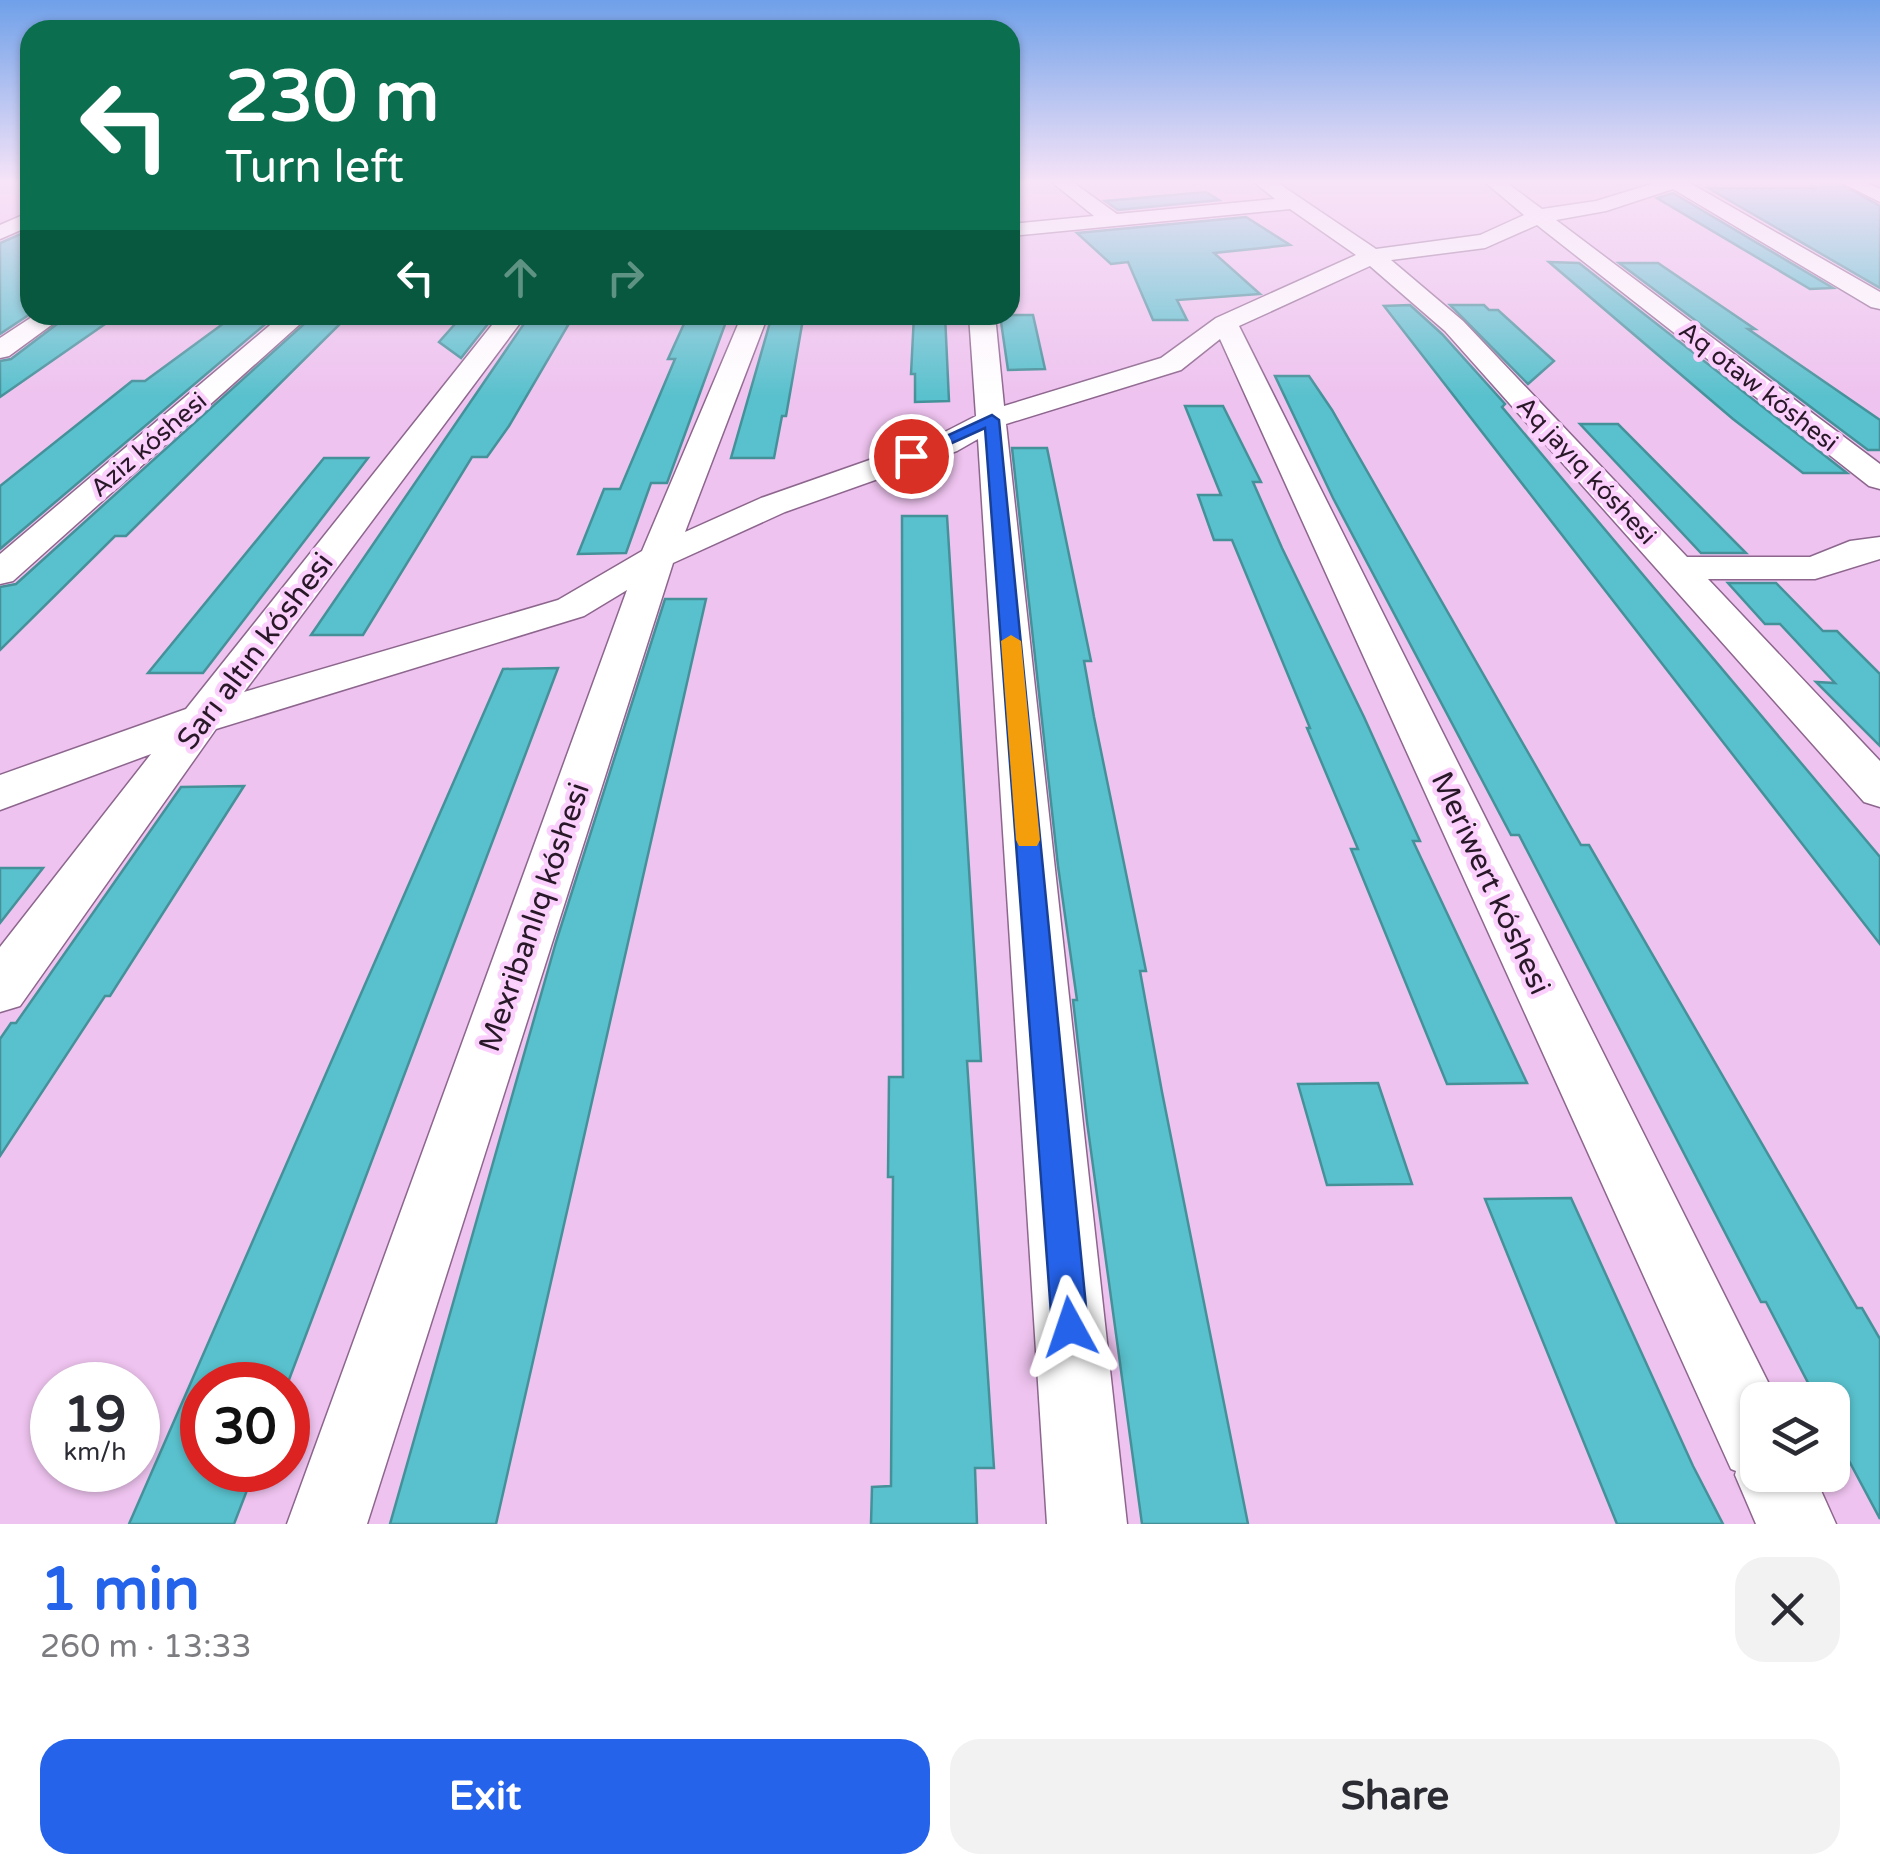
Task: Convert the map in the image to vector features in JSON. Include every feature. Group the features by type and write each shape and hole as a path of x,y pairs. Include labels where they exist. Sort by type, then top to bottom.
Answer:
{"street":[{"name":"Aq jayıq kóshesi","path":"1369,254 1454,326 1880,790"},
{"path":"0,793 201,719 571,608 657,557 773,504 946,444 992,420 1171,364 1225,324 1372,256 1386,254"},
{"name":"Aq otaw kóshesi","path":"1588,254 1880,479"},
{"path":"1798,254 1880,302"},
{"name":"Meriwert kóshesi","path":"1225,324 1740,1404"},
{"path":"0,350 37,325"},
{"name":"Aziz kóshesi","path":"0,572 285,325"},
{"name":"Sarı altın kóshesi","path":"0,989 201,719 505,325"},
{"name":"Mexribanlıq kóshesi","path":"327,1524 657,557 751,325"},
{"path":"983,325 1087,1524"},
{"path":"1678,568 1815,568 1863,548 1880,548"},
{"path":"1781,1492 1796,1524"}],"building":[{"path":"0,254 20,254 20,321 0,334"},
{"path":"1100,254 1215,254 1260,294 1177,300 1187,320 1153,320 1128,262 1111,264"},
{"path":"1751,254 1776,254 1833,288 1810,289"},
{"path":"1822,254 1880,254 1880,288"},
{"path":"1549,262 1579,263 1847,473 1803,473 1733,419"},
{"path":"1619,263 1658,263 1755,329 1748,329 1880,420 1880,450 1868,450"},
{"path":"1410,305 1442,334 1505,404 1502,407 1880,857 1880,944 1384,306"},
{"path":"1450,305 1484,305 1489,310 1498,310 1554,361 1528,384"},
{"path":"1020,315 1033,315 1045,369 1008,370 1001,325 1020,325"},
{"path":"56,325 104,325 0,397 0,361 11,359"},
{"path":"221,325 264,325 0,549 0,486 132,381 145,381"},
{"path":"303,325 339,325 126,536 115,536 0,650 0,587 16,584"},
{"path":"454,325 487,325 461,358 439,342"},
{"path":"523,325 568,325 487,457 472,457 363,635 311,635"},
{"path":"683,325 725,325 667,483 651,483 626,553 578,554 604,489 620,489 675,359 668,359"},
{"path":"769,325 802,325 786,416 782,416 774,458 731,458"},
{"path":"913,325 945,325 949,401 915,402 915,374 911,374"},
{"path":"1275,376 1309,376 1332,410 1581,845 1589,845 1857,1308 1862,1308 1880,1339 1880,1519 1850,1463 1850,1382 1808,1382 1766,1302 1761,1302 1519,835 1511,835 1333,498"},
{"path":"1185,406 1223,406 1261,482 1253,482 1282,548 1420,841 1413,841 1527,1083 1447,1084 1351,849 1358,849 1232,540 1214,540 1198,495 1221,495"},
{"path":"1580,424 1618,424 1746,553 1701,553"},
{"path":"1012,448 1047,448 1091,661 1084,661 1146,971 1140,971 1162,1092 1248,1524 1142,1524 1087,1122 1073,1000 1077,1000 1058,866"},
{"path":"324,458 368,458 203,673 148,673"},
{"path":"902,516 947,516 981,1061 967,1061 994,1468 975,1468 977,1524 871,1524 872,1487 891,1486 893,1177 888,1177 889,1077 903,1077"},
{"path":"1728,583 1776,583 1823,631 1837,631 1880,674 1880,746 1816,682 1835,683 1780,624 1765,624"},
{"path":"665,599 706,599 496,1524 390,1524 556,942"},
{"path":"558,668 296,1362 200,1362 503,669"},
{"path":"244,786 110,996 105,996 0,1156 0,1039 11,1023 16,1023 181,787"},
{"path":"0,868 43,868 0,923"},
{"path":"1378,1083 1412,1184 1327,1185 1298,1084"},
{"path":"1571,1198 1723,1524 1617,1524 1485,1199"},
{"path":"180,1407 180,1492 246,1492 234,1524 129,1524 143,1492 160,1492 160,1453"}],"slow traffic":[{"path":"1011,641 1028,840"}],"route":[{"path":"911,456 946,444 992,420 1070,1327"}]}
